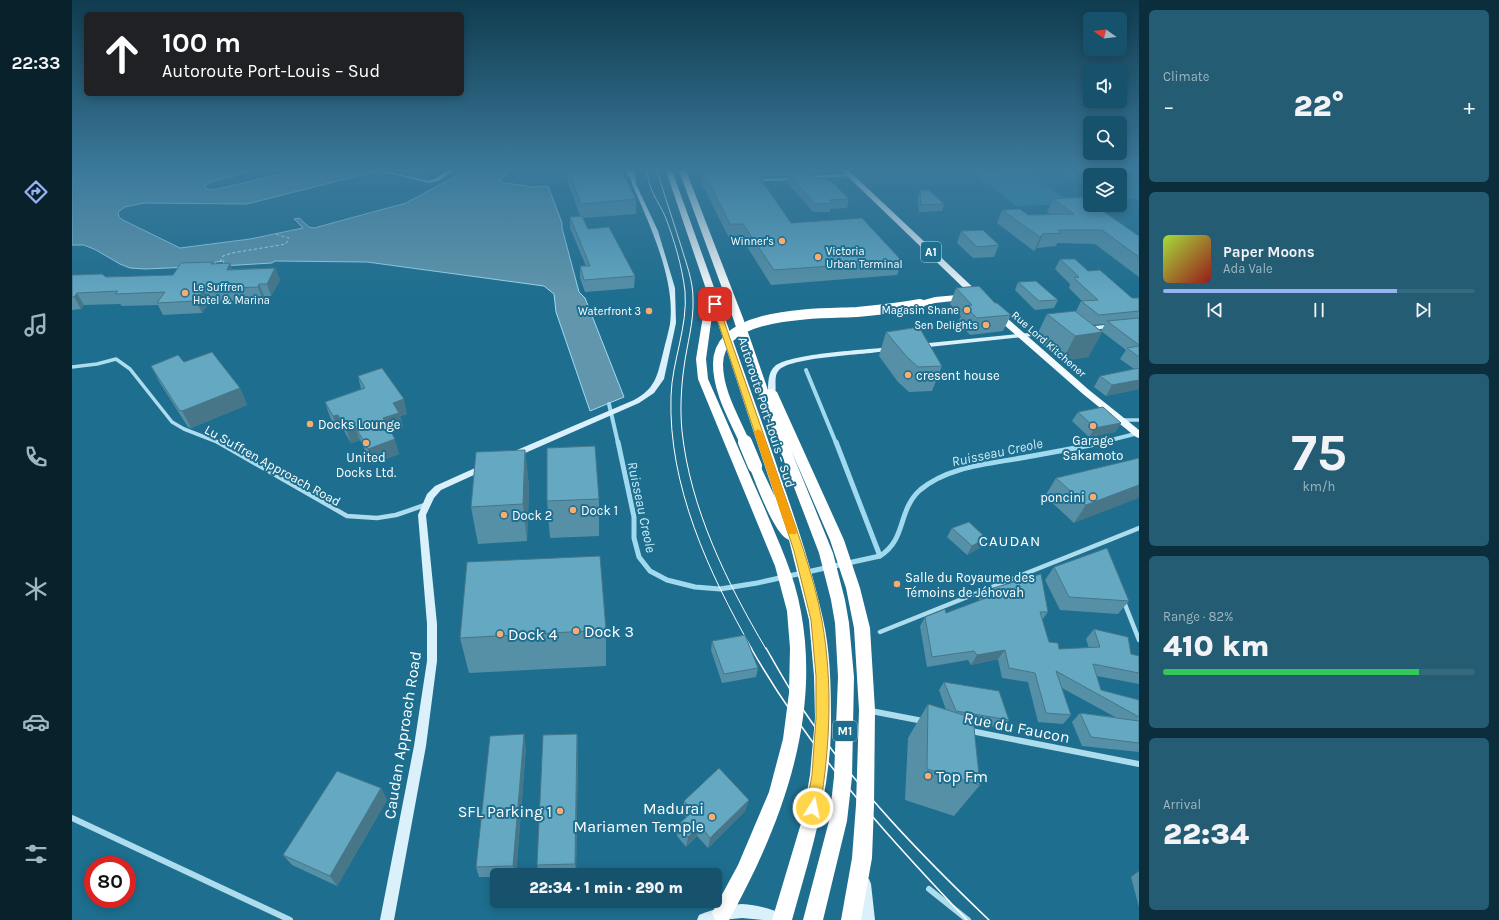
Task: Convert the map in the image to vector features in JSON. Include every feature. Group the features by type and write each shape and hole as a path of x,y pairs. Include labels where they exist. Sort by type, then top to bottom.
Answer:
{"highway":[{"name":"Autoroute Port-Louis – Sud","path":"683,211 724,326 798,547"},
{"name":"Autoroute Port-Louis – Sud","path":"698,211 774,419 829,541"},
{"path":"708,283 708,316 701,359 703,379 782,566 794,611 798,648 798,685 792,738 778,793 745,872 722,913"},
{"path":"725,286 742,312 829,541 853,588 862,628 867,710 866,777 862,858 851,920"},
{"path":"798,547 780,521 720,386 716,365 719,352 730,337 741,329 752,323 776,317 894,309 935,300 980,298"},
{"name":"M1","path":"813,920 838,821 843,777 846,719 846,677 842,623 826,553 829,541"},
{"name":"M1","path":"781,920 811,820 816,797 822,718 822,676 816,620 798,547"}],"main road":[{"name":"A1","path":"887,211 980,298"},
{"name":"Rue Lord Kitchener","path":"993,311 1139,435"}],"street":[{"path":"507,457 625,407 649,394 656,387 660,379 673,323 674,306 672,288 661,248 646,211"},
{"path":"1076,330 1123,325"},
{"path":"914,346 1060,332"},
{"path":"772,392 774,372 778,367 787,363 803,359 900,348"},
{"name":"Lu Suffren Approach Road","path":"72,367 97,364 116,359 130,369 172,422 184,429 219,444 347,516 358,519 373,520 387,518 425,505"},
{"path":"1123,422 1139,420"},
{"path":"425,505 430,496 438,488 494,463"},
{"name":"Caudan Approach Road","path":"387,920 420,746 432,661 432,624 422,515 425,505"},
{"path":"880,632 1139,528"},
{"path":"1101,542 1104,549"},
{"path":"1123,598 1139,640"},
{"path":"867,710 929,722"},
{"name":"Rue du Faucon","path":"968,730 1139,764"},
{"path":"72,818 290,920"},
{"path":"862,858 868,920"},
{"path":"928,889 968,920"},
{"path":"704,920 722,913 747,911 773,916 781,920"}],"shaded area":[{"path":"72,211 119,211 118,212 119,217 123,220 180,248 250,239 303,228 294,219 299,218 309,227 314,228 377,211 557,211 562,223 579,292 585,298 624,397 590,411 556,312 554,294 544,286 367,262 275,261 272,263 222,266 224,261 216,262 212,266 145,269 130,268 84,245 72,245"}],"building":[{"path":"723,211 783,211 791,223 862,218 902,261 774,270 743,224 730,224"},
{"path":"1003,211 1023,211 1028,215 1074,214 1070,211 1104,212 1139,236 1139,257 1102,230 1058,230 1062,233 1043,234 1040,237"},
{"path":"582,216 588,229 609,227 635,276 584,280 580,266 590,266 570,217"},
{"path":"983,230 999,245 977,247 961,231"},
{"path":"1060,259 1075,259 1088,271 1100,270 1132,298 1139,298 1139,311 1099,315 1081,301 1098,300 1074,278 1079,277"},
{"path":"213,262 211,264 230,263 227,270 275,268 267,284 259,284 258,287 204,289 196,301 157,303 165,292 115,294 118,291 77,293 74,297 72,297 72,275 102,274 106,277 173,275 181,263"},
{"path":"1036,281 1058,300 1039,301 1018,282"},
{"path":"979,286 995,303 1011,315 977,318 965,306 972,305 956,288"},
{"path":"1075,311 1102,332 1075,336 1047,314"},
{"path":"1139,318 1139,345 1107,321"},
{"path":"919,327 942,366 918,367 907,357 886,332"},
{"path":"1139,346 1139,357 1127,348"},
{"path":"212,352 240,388 182,411 179,410 151,366 178,355 184,362"},
{"path":"382,368 404,399 393,403 399,413 383,418 395,439 368,449 355,426 346,429 338,415 333,416 325,402 365,388 358,376"},
{"path":"1139,368 1139,380 1112,385 1100,376"},
{"path":"1103,407 1121,423 1095,428 1078,412"},
{"path":"595,446 599,499 547,501 547,448"},
{"path":"525,450 523,504 471,507 476,452"},
{"path":"1139,458 1139,485 1086,505 1056,478"},
{"path":"969,522 986,538 972,546 952,528"},
{"path":"1107,548 1129,601 1069,597 1054,567"},
{"path":"600,556 606,630 460,638 467,562"},
{"path":"1041,574 1048,612 1040,612 1049,642 1058,643 1059,649 1100,647 1094,629 1128,637 1131,654 1139,656 1139,673 1093,664 1101,690 1139,700 1139,717 1056,671 1071,715 1046,713 1035,673 1009,668 1005,650 977,655 974,651 932,657 925,617 945,609 946,613 986,598 983,591"},
{"path":"745,635 758,668 724,674 712,641"},
{"path":"944,682 999,691 1009,720 956,711"},
{"path":"928,704 973,718 980,785 927,769"},
{"path":"1080,713 1139,721 1139,743 1091,737"},
{"name":"SFL Parking 1","path":"524,734 513,866 476,867 490,736"},
{"name":"SFL Parking 1","path":"577,734 575,864 537,865 543,735"},
{"name":"Madurai Mariamen Temple","path":"719,768 749,800 710,838 700,825 688,837 678,825 693,811 684,801"},
{"path":"337,771 381,788 330,876 283,855"}],"waterway":[{"path":"806,370 836,443"},
{"name":"Ruisseau Creole","path":"609,404 618,443"},
{"name":"Ruisseau Creole","path":"1099,443 1139,433"},
{"name":"Ruisseau Creole","path":"618,442 634,517 634,538 639,557 650,571 667,580 695,587 720,589 757,583 880,556"},
{"path":"836,442 880,556"},
{"name":"Ruisseau Creole","path":"880,556 889,549 894,541 913,498 920,490 942,476 955,471 981,465 1105,442"}],"ferry route":[{"path":"220,262 223,256 232,253 286,244 289,238 275,234"}],"tram line":[{"path":"662,211 680,262 685,291 684,318 674,370 671,396 672,430 676,463 694,528 721,590 752,649"},
{"path":"670,211 691,278 693,292 693,308 684,367 681,399 682,431 686,460 693,488 712,544 724,571 766,649"},
{"path":"751,648 798,722 824,757 879,824 967,920"},
{"path":"766,648 799,703 845,767 915,846 989,920"}],"slow traffic":[{"path":"758,432 792,531"}],"place":[{"name":"Winner's","path":"782,241"},
{"name":"Victoria Urban Terminal","path":"818,257"},
{"name":"Le Suffren Hotel & Marina","path":"185,293"},
{"name":"Magasin Shane","path":"967,310"},
{"name":"Waterfront 3","path":"649,311"},
{"name":"Sen Delights","path":"986,325"},
{"name":"cresent house","path":"908,375"},
{"name":"Docks Lounge","path":"310,424"},
{"name":"Garage Sakamoto","path":"1093,426"},
{"name":"United Docks Ltd.","path":"366,443"},
{"name":"poncini","path":"1093,497"},
{"name":"Dock 1","path":"573,510"},
{"name":"Dock 2","path":"504,515"},
{"name":"Salle du Royaume des Témoins de Jéhovah","path":"897,584"},
{"name":"Dock 3","path":"576,631"},
{"name":"Dock 4","path":"500,634"},
{"name":"Top Fm","path":"928,776"},
{"name":"SFL Parking 1","path":"560,811"},
{"name":"Madurai Mariamen Temple","path":"712,817"}],"district":[{"name":"CAUDAN","path":"1010,541"}],"route":[{"path":"715,304 724,326 748,404 799,551 816,620 820,646 822,676 822,718 819,775 813,808"}]}
